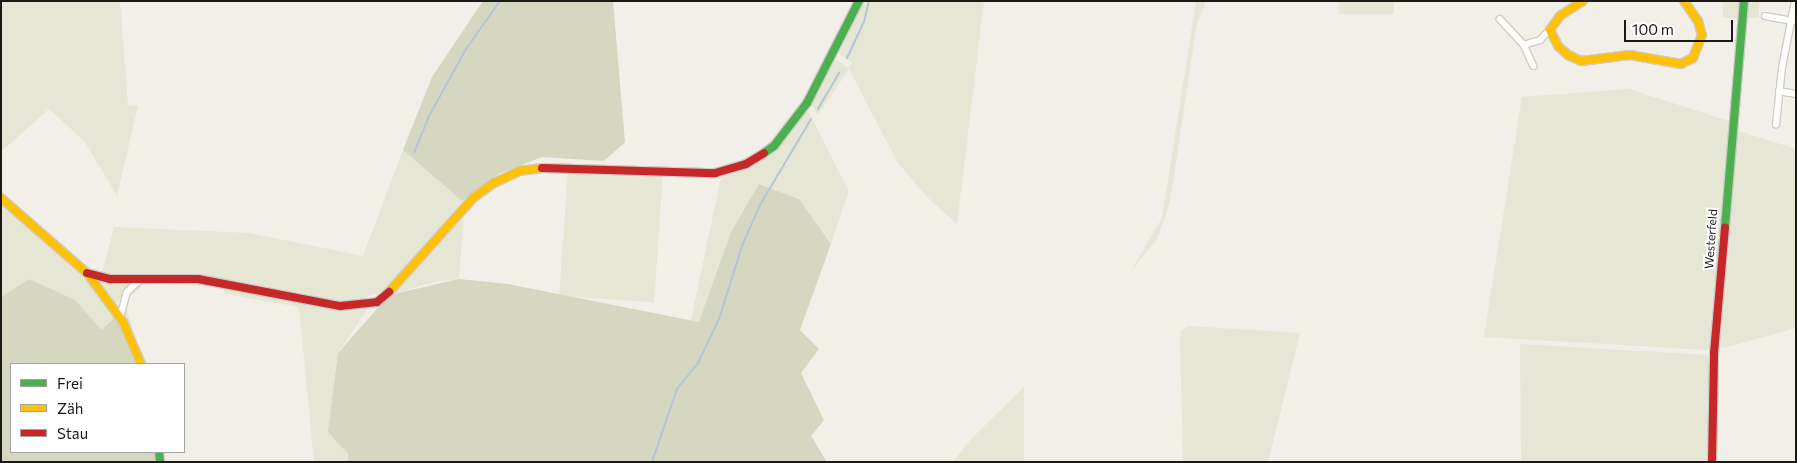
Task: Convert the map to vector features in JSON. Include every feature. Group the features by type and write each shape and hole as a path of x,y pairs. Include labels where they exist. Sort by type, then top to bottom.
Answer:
{"street":[{"path":"87,273 110,279 198,279 340,306 377,302 396,285 473,198 494,183 520,172 547,167 715,173 746,164 774,146 807,104 859,1"},
{"path":"1524,45 1540,40 1560,16 1583,1"},
{"path":"1550,30 1558,46 1568,55 1582,61 1630,55 1681,64 1693,58 1702,35 1698,21 1684,1"},
{"name":"Westerfeld","path":"1712,462 1714,353 1744,1"},
{"path":"1776,125 1779,91 1794,24 1795,1"},
{"path":"1765,16 1794,24"},
{"path":"1500,19 1524,45 1534,66"},
{"path":"1779,91 1796,94"},
{"path":"1,198 87,273 120,318 141,363"},
{"path":"120,318 127,292 142,279"}],"green space":[{"path":"1,1 120,1 128,105 138,106 117,196 85,142 49,109 1,152"},
{"path":"483,1 613,1 625,142 604,161 542,157 498,174 462,201 403,150 432,77"},
{"path":"869,1 984,1 957,224 927,197 898,163 849,69 818,115 810,102 835,58 848,68 852,63 839,54 861,4"},
{"path":"1196,1 1204,1 1205,5 1197,23 1170,202 1157,239 1131,271 1162,218"},
{"path":"1339,1 1394,1 1394,14 1339,14"},
{"path":"1723,1 1759,1 1759,18 1723,18"},
{"path":"1629,89 1729,121 1713,346 1707,350 1484,337 1522,97"},
{"path":"807,109 849,191 831,244 799,199 759,184 699,322 691,320 721,177 749,167"},
{"path":"1733,129 1796,149 1796,328 1724,348 1718,346"},
{"path":"403,150 462,201 395,280 380,292 356,301 331,302 219,278 102,274 114,227 249,233 363,256"},
{"path":"568,169 663,176 654,302 559,296"},
{"path":"759,184 799,199 831,244 800,330 819,349 801,373 824,420 811,436 827,462 347,462 348,454 328,432 338,353 389,295 459,279 508,284 699,322 731,232"},
{"path":"475,199 464,214 459,279 434,282 389,295"},
{"path":"1,202 97,289 115,317 102,331 75,300 29,279 1,297"},
{"path":"29,279 75,300 102,330 115,317 127,336 137,363 10,363 10,453 154,453 156,462 1,462 1,297"},
{"path":"100,281 130,282 116,305"},
{"path":"148,281 192,281 365,307 366,311 338,353 347,462 314,462 299,307 225,294 223,289 146,283 129,297 126,307 143,363 122,310 126,297 140,283"},
{"path":"1188,326 1300,333 1268,462 1183,462 1180,338 1181,331"},
{"path":"1520,344 1707,355 1712,358 1710,462 1521,462"},
{"path":"1024,387 1024,462 953,462 971,439"}],"waterway":[{"path":"414,153 428,118 466,49 500,1"},
{"path":"847,58 864,22 869,1"},
{"path":"818,109 839,73"},
{"path":"652,462 677,389 698,363 719,319 742,246 760,205 811,119"}],"traffic: fast":[{"path":"764,153 774,146 807,103 859,1"},
{"path":"1725,227 1744,1"},
{"path":"159,453 160,462"}],"traffic: slow":[{"path":"1583,1 1560,16 1550,30 1558,46 1568,55 1581,61 1630,55 1681,64 1693,58 1702,35 1698,21 1684,1"},
{"path":"389,292 473,198 494,183 520,171 542,168"},
{"path":"1,198 87,273 123,322 141,363"}],"traffic: jam":[{"path":"542,168 715,173 746,164 764,153"},
{"path":"1712,462 1714,353 1725,227"},
{"path":"87,273 110,279 198,279 340,306 377,302 389,292"}]}
